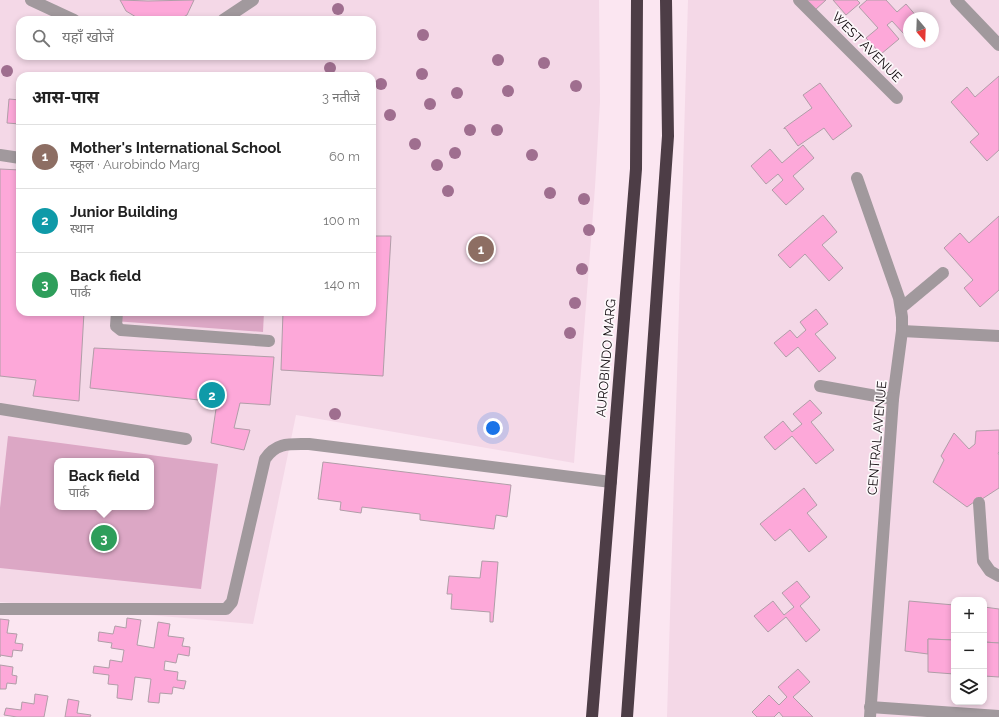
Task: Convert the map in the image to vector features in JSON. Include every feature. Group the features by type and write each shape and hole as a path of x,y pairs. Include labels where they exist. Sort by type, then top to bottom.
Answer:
{"highway":[{"name":"AUROBINDO MARG","path":"592,717 636,169 637,0"},
{"path":"627,717 668,136 666,0"}],"street":[{"path":"31,0 65,16"},
{"path":"230,16 253,0"},
{"name":"WEST AVENUE","path":"800,0 897,98"},
{"path":"956,0 999,45"},
{"path":"0,155 16,157"},
{"name":"CENTRAL AVENUE","path":"857,178 899,298 902,331 893,399 870,712 999,716"},
{"path":"901,308 943,273"},
{"path":"117,316 116,326 121,330 269,340"},
{"path":"902,331 999,336"},
{"path":"820,386 893,399"},
{"path":"0,409 186,439"},
{"path":"0,609 226,608 232,602 265,459 274,449 285,444 309,444 611,482"},
{"path":"979,503 983,561 990,571 999,576"}],"shaded area":[{"path":"0,0 599,0 600,102 574,463 296,415 253,624 0,602"},
{"path":"688,0 999,0 999,717 667,717"},
{"path":"115,316 264,316 263,332 114,321"},
{"path":"8,436 218,464 201,589 0,568 0,508"}],"building":[{"path":"120,0 194,0 185,16 134,16 126,11"},
{"path":"806,0 826,0 815,10"},
{"path":"833,0 857,0 860,3 846,15"},
{"path":"867,0 886,0 897,12 906,4 913,12 903,12 903,33 892,21 887,25 899,39 881,54 866,38 878,28 859,7"},
{"path":"999,76 999,150 987,161 970,142 979,134 951,102 967,87 975,97"},
{"path":"820,83 852,126 833,140 824,128 798,146 784,128 812,108 803,95"},
{"path":"9,99 16,100 16,124 7,123"},
{"path":"803,145 814,158 793,176 804,189 786,205 772,190 783,180 778,174 766,184 751,166 770,149 782,163"},
{"path":"0,169 16,170 16,316 84,316 79,401 33,396 36,380 0,376"},
{"path":"823,215 837,232 822,245 843,268 829,281 805,254 790,268 778,255"},
{"path":"999,216 999,290 980,307 964,288 973,280 944,248 960,233 969,243"},
{"path":"376,236 391,236 383,376 281,370 283,316 376,316"},
{"path":"816,309 828,324 815,334 836,358 819,372 798,347 786,357 774,343 790,330 797,338 806,330 800,322"},
{"path":"94,348 274,357 270,405 240,403 234,428 250,430 244,450 211,443 217,402 90,388"},
{"path":"810,400 822,413 811,422 834,450 816,464 792,436 775,450 764,437 783,421 792,432 802,424 793,414"},
{"path":"999,430 999,488 982,499 981,497 967,507 933,482 944,460 941,456 954,433 969,449 975,444 976,431"},
{"path":"323,462 511,485 507,517 496,515 494,529 420,520 420,514 362,507 361,513 340,510 341,502 318,499"},
{"path":"804,488 817,505 807,513 827,537 809,552 790,529 775,541 760,524"},
{"path":"482,561 498,562 493,622 490,622 490,612 451,609 452,594 447,594 449,576 480,578"},
{"path":"797,581 810,597 800,606 820,630 806,642 786,617 768,632 754,616 773,601 784,615 794,607 782,593"},
{"path":"909,601 951,605 951,640 928,639 928,654 905,651"},
{"path":"987,607 999,609 999,643 987,642"},
{"path":"127,618 141,620 137,645 154,648 158,622 170,624 168,636 184,638 182,646 190,647 189,656 178,654 176,663 165,661 164,670 178,672 177,680 186,681 184,689 173,687 172,694 160,693 159,703 148,702 151,679 135,677 132,700 117,698 118,685 108,684 109,675 93,673 94,666 109,668 110,660 122,662 124,650 111,648 112,643 98,641 99,632 113,634 115,626 126,628"},
{"path":"0,619 9,620 7,633 17,634 15,643 23,644 22,651 13,650 12,657 0,655"},
{"path":"928,639 951,640 951,674 928,672"},
{"path":"987,642 999,643 999,677 987,676"},
{"path":"0,665 13,667 12,675 17,676 16,684 7,683 6,689 0,689"},
{"path":"798,669 810,682 793,697 813,717 783,717 779,712 774,717 757,717 752,712 769,695 779,705 787,697 778,687"},
{"path":"35,694 48,696 44,717 17,717 4,715 6,708 21,710 22,702 34,704"},
{"path":"68,699 79,701 77,713 91,715 90,717 65,717"}],"place":[{"name":"Mother's International School","path":"481,249"},
{"name":"Junior Building","path":"212,395"},
{"name":"Back field","path":"104,538"}]}
